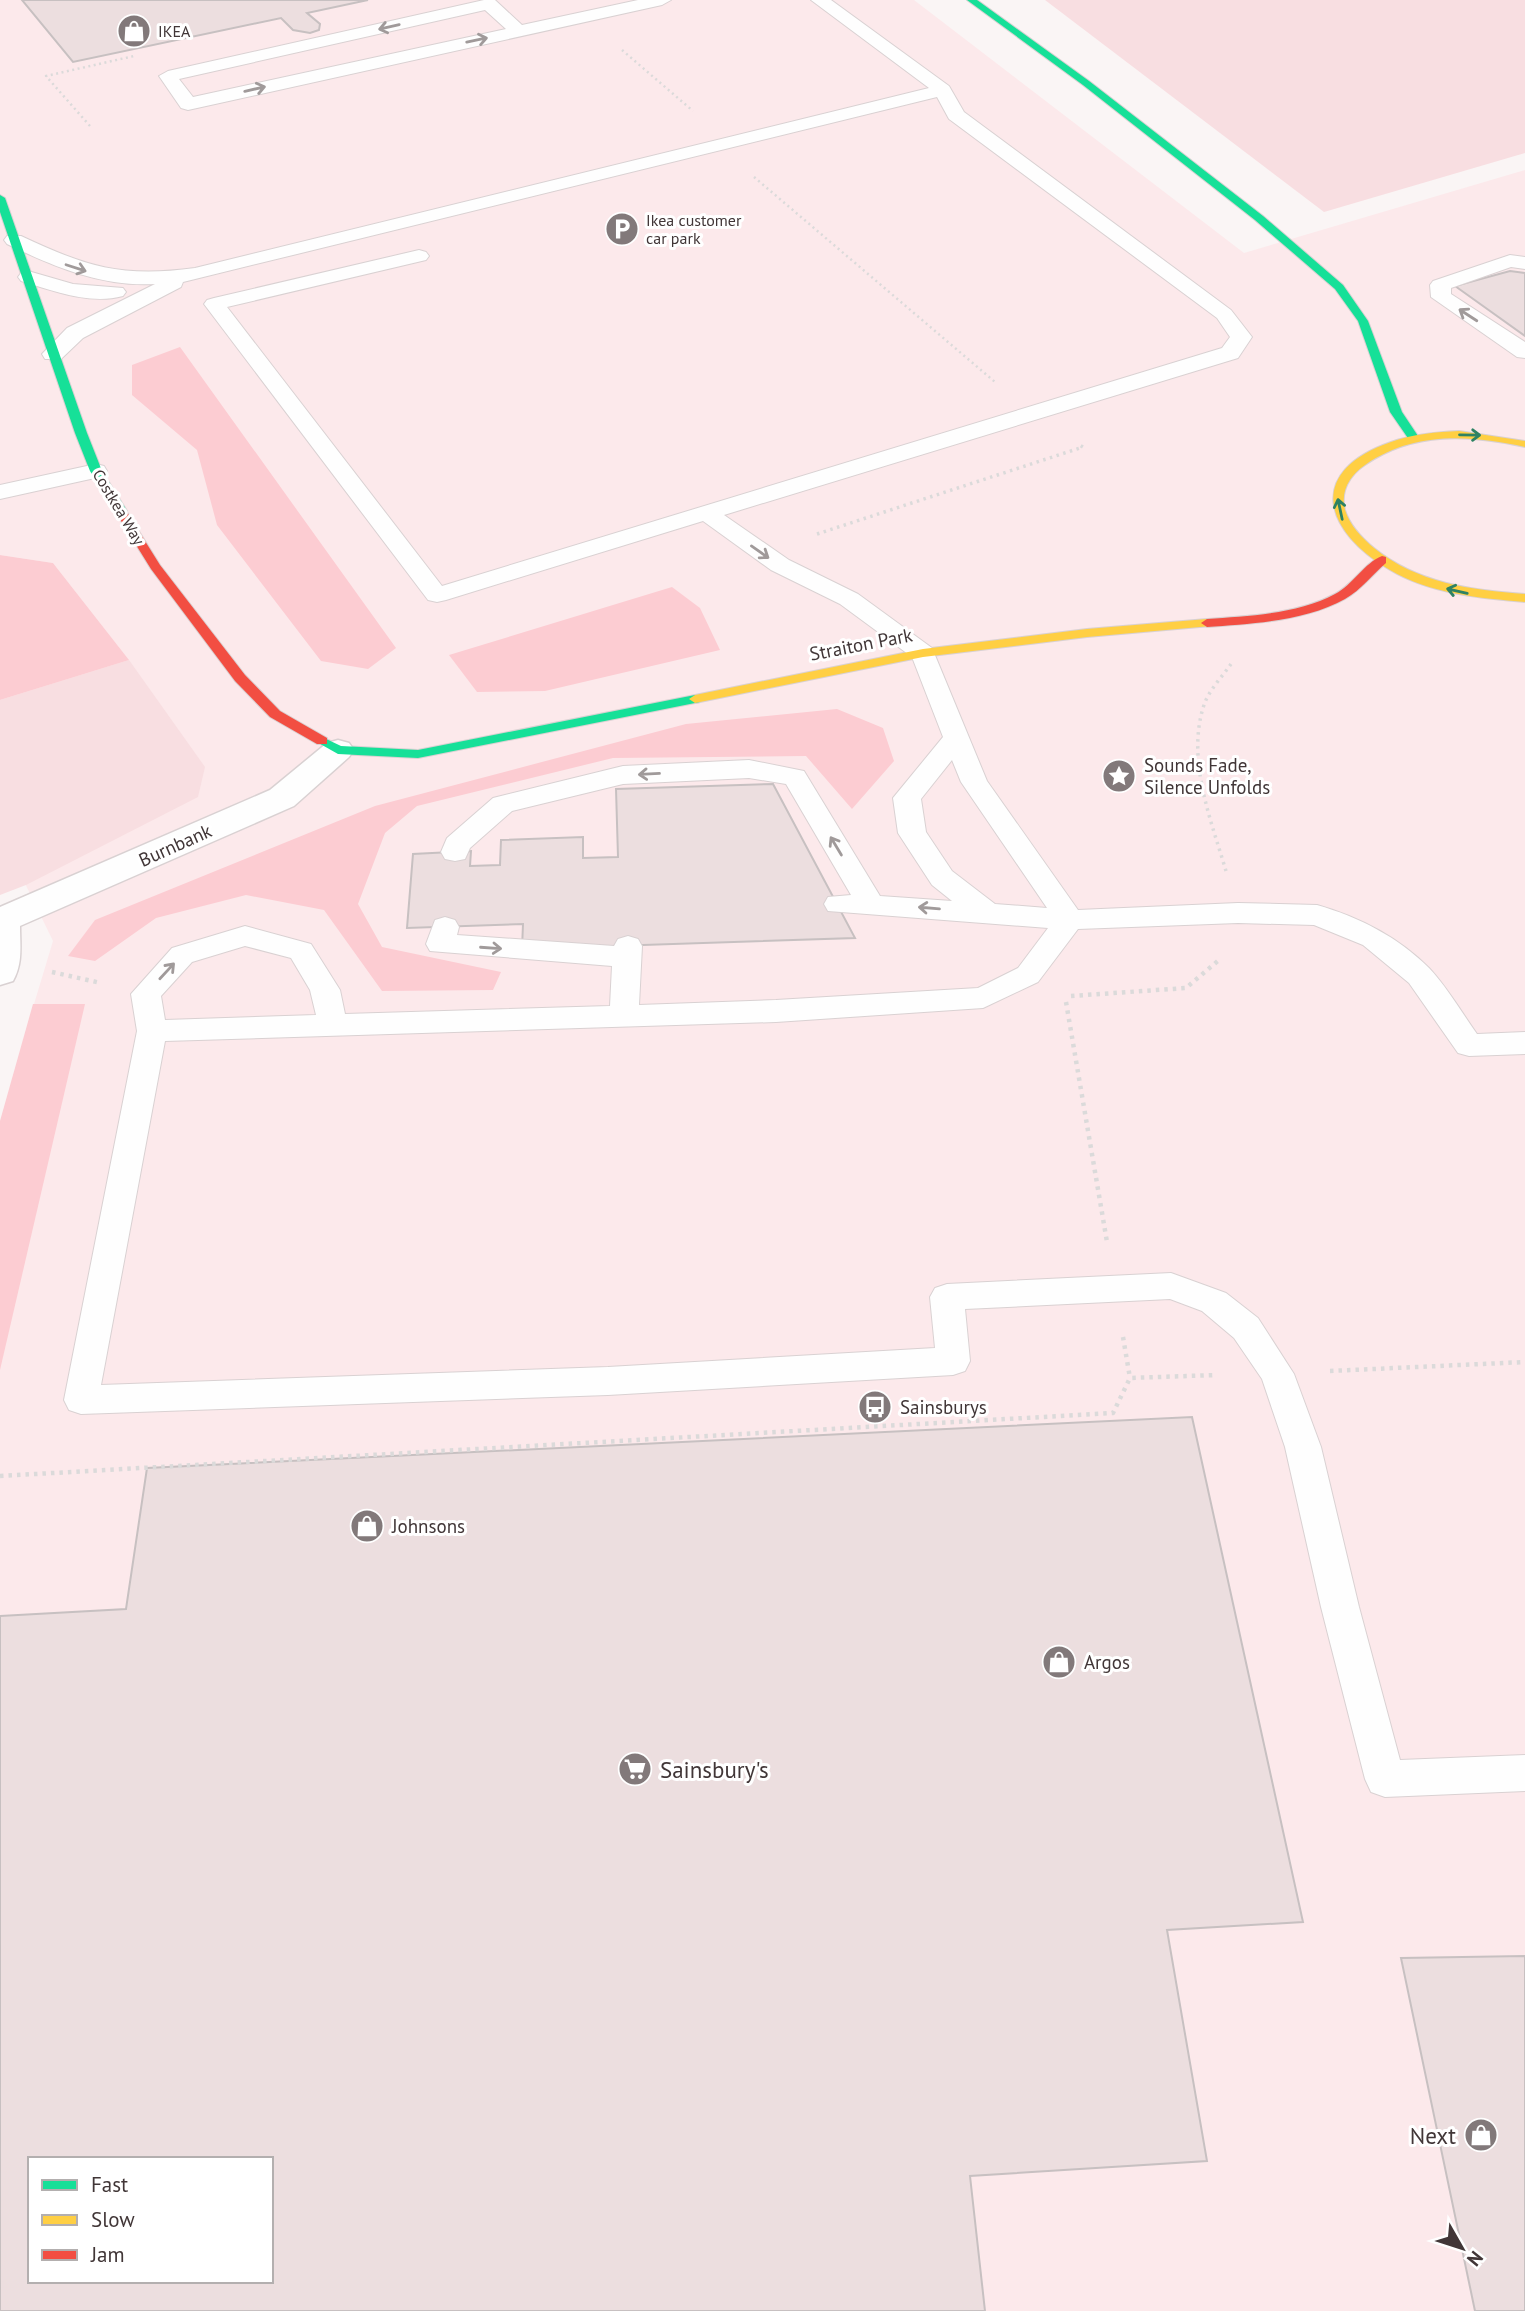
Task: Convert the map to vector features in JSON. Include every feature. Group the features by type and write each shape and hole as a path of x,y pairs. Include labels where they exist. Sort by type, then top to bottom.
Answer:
{"street":[{"path":"971,0 1086,83 1259,218 1339,287 1363,321 1396,412 1414,439"},
{"name":"Costkea Way","path":"0,198 96,471 155,566 240,678 275,715 338,750"},
{"path":"1525,444 1478,435 1430,435 1387,445 1349,470 1338,495 1343,523 1368,551 1407,575 1457,592 1525,598"},
{"name":"Straiton Park","path":"338,750 418,754 923,653 1087,633 1237,621 1308,607 1339,596 1382,560"},
{"name":"Burnbank","path":"1,921 282,799 338,750"},
{"path":"1,921 1,966"}],"lane":[{"path":"518,31 489,4 168,76 188,104 662,0"},
{"path":"419,256 214,304 437,595 1230,353 1241,337 1224,314 956,115 943,90 820,0"},
{"path":"14,240 67,265 105,276 156,280 195,274 943,90"},
{"path":"1525,263 1510,261 1440,285 1441,297 1525,352"},
{"path":"53,354 75,333 195,274"},
{"path":"28,277 72,290 108,292 162,289"},
{"path":"0,492 96,471"},
{"path":"705,512 761,553 849,599 923,653 974,782 1070,920"},
{"path":"956,738 907,798 912,833 943,878 986,912"},
{"path":"455,852 457,844 503,804 623,775 749,769 795,777 871,905"},
{"path":"838,904 986,912 1070,920 1238,913 1317,915 1373,938 1419,976 1469,1045 1525,1043"},
{"path":"152,1031 776,1011 982,998 1028,975 1070,920"},
{"path":"445,927 440,944 628,951 624,1014"},
{"path":"333,1025 325,990 301,951 245,936 182,955 146,994 152,1031 80,1400 621,1381 953,1361 947,1297 1171,1286 1214,1302 1246,1328 1277,1374 1303,1447 1340,1607 1385,1779 1525,1773"}],"path":[{"path":"583,17 744,155 732,158 743,168 1032,413 1083,447 761,553"},
{"path":"90,126 46,76 139,55"},
{"path":"0,1476 1113,1413 1130,1378 1065,996 1186,988 1217,963 1242,934 1206,798 1198,739 1204,704 1233,662 1237,621"},
{"path":"1,966 146,994"},
{"path":"1130,1378 1525,1362"}],"shaded area":[{"path":"0,0 914,0 1244,253 1525,170 1525,2311 0,2311 0,1143 25,1034 53,941 0,832 0,700 128,659 53,563 0,555"},
{"path":"1045,0 1525,0 1525,153 1324,212"},
{"path":"180,347 396,648 368,669 321,661 217,525 197,450 132,395 132,365"},
{"path":"0,555 53,563 129,660 0,700"},
{"path":"672,587 700,608 720,650 545,691 477,692 449,655"},
{"path":"129,660 205,767 198,797 26,885 0,895 0,700"},
{"path":"837,709 883,728 894,761 852,809 806,756 613,758 417,806 385,833 358,904 382,947 501,972 493,990 382,991 324,910 246,895 156,918 95,961 68,956 95,920 375,806 686,724"},
{"path":"33,1004 85,1004 0,1370 0,1121"}],"building":[{"name":"IKEA","path":"22,0 368,0 307,13 320,24 319,30 310,33 293,30 281,18 73,62"},
{"path":"1510,271 1525,273 1525,336 1455,286"},
{"path":"773,784 855,938 522,949 523,924 407,928 413,854 471,851 470,866 500,865 501,840 583,837 583,858 618,857 616,789"},
{"name":"Sainsbury's","path":"1192,1417 1303,1922 1167,1930 1207,2161 970,2176 985,2311 0,2311 0,1616 126,1609 147,1468"},
{"name":"Next","path":"1525,1956 1525,2311 1475,2311 1401,1958"}],"traffic: fast":[{"path":"971,0 1086,83 1259,218 1339,287 1363,321 1396,412 1414,439"},
{"path":"0,198 81,433 96,471 121,511"},
{"path":"322,741 338,750 418,754 695,699"}],"traffic: slow":[{"path":"1525,444 1482,436 1437,435 1415,438 1374,453 1345,478 1338,497 1343,519 1357,539 1397,569 1417,578 1459,590 1525,598"},
{"path":"695,699 923,653 1087,633 1207,623"}],"traffic: jam":[{"path":"121,511 155,566 240,678 275,714 322,741"},
{"path":"1207,623 1276,615 1328,602 1341,596 1382,560"}],"place":[{"name":"IKEA","path":"134,31"},
{"name":"Ikea customer car park","path":"622,229"},
{"name":"Sounds Fade, Silence Unfolds","path":"1119,776"},
{"name":"Sainsburys","path":"875,1407"},
{"name":"Johnsons","path":"367,1526"},
{"name":"Argos","path":"1059,1662"},
{"name":"Sainsbury's","path":"635,1769"},
{"name":"Next","path":"1481,2135"}]}
